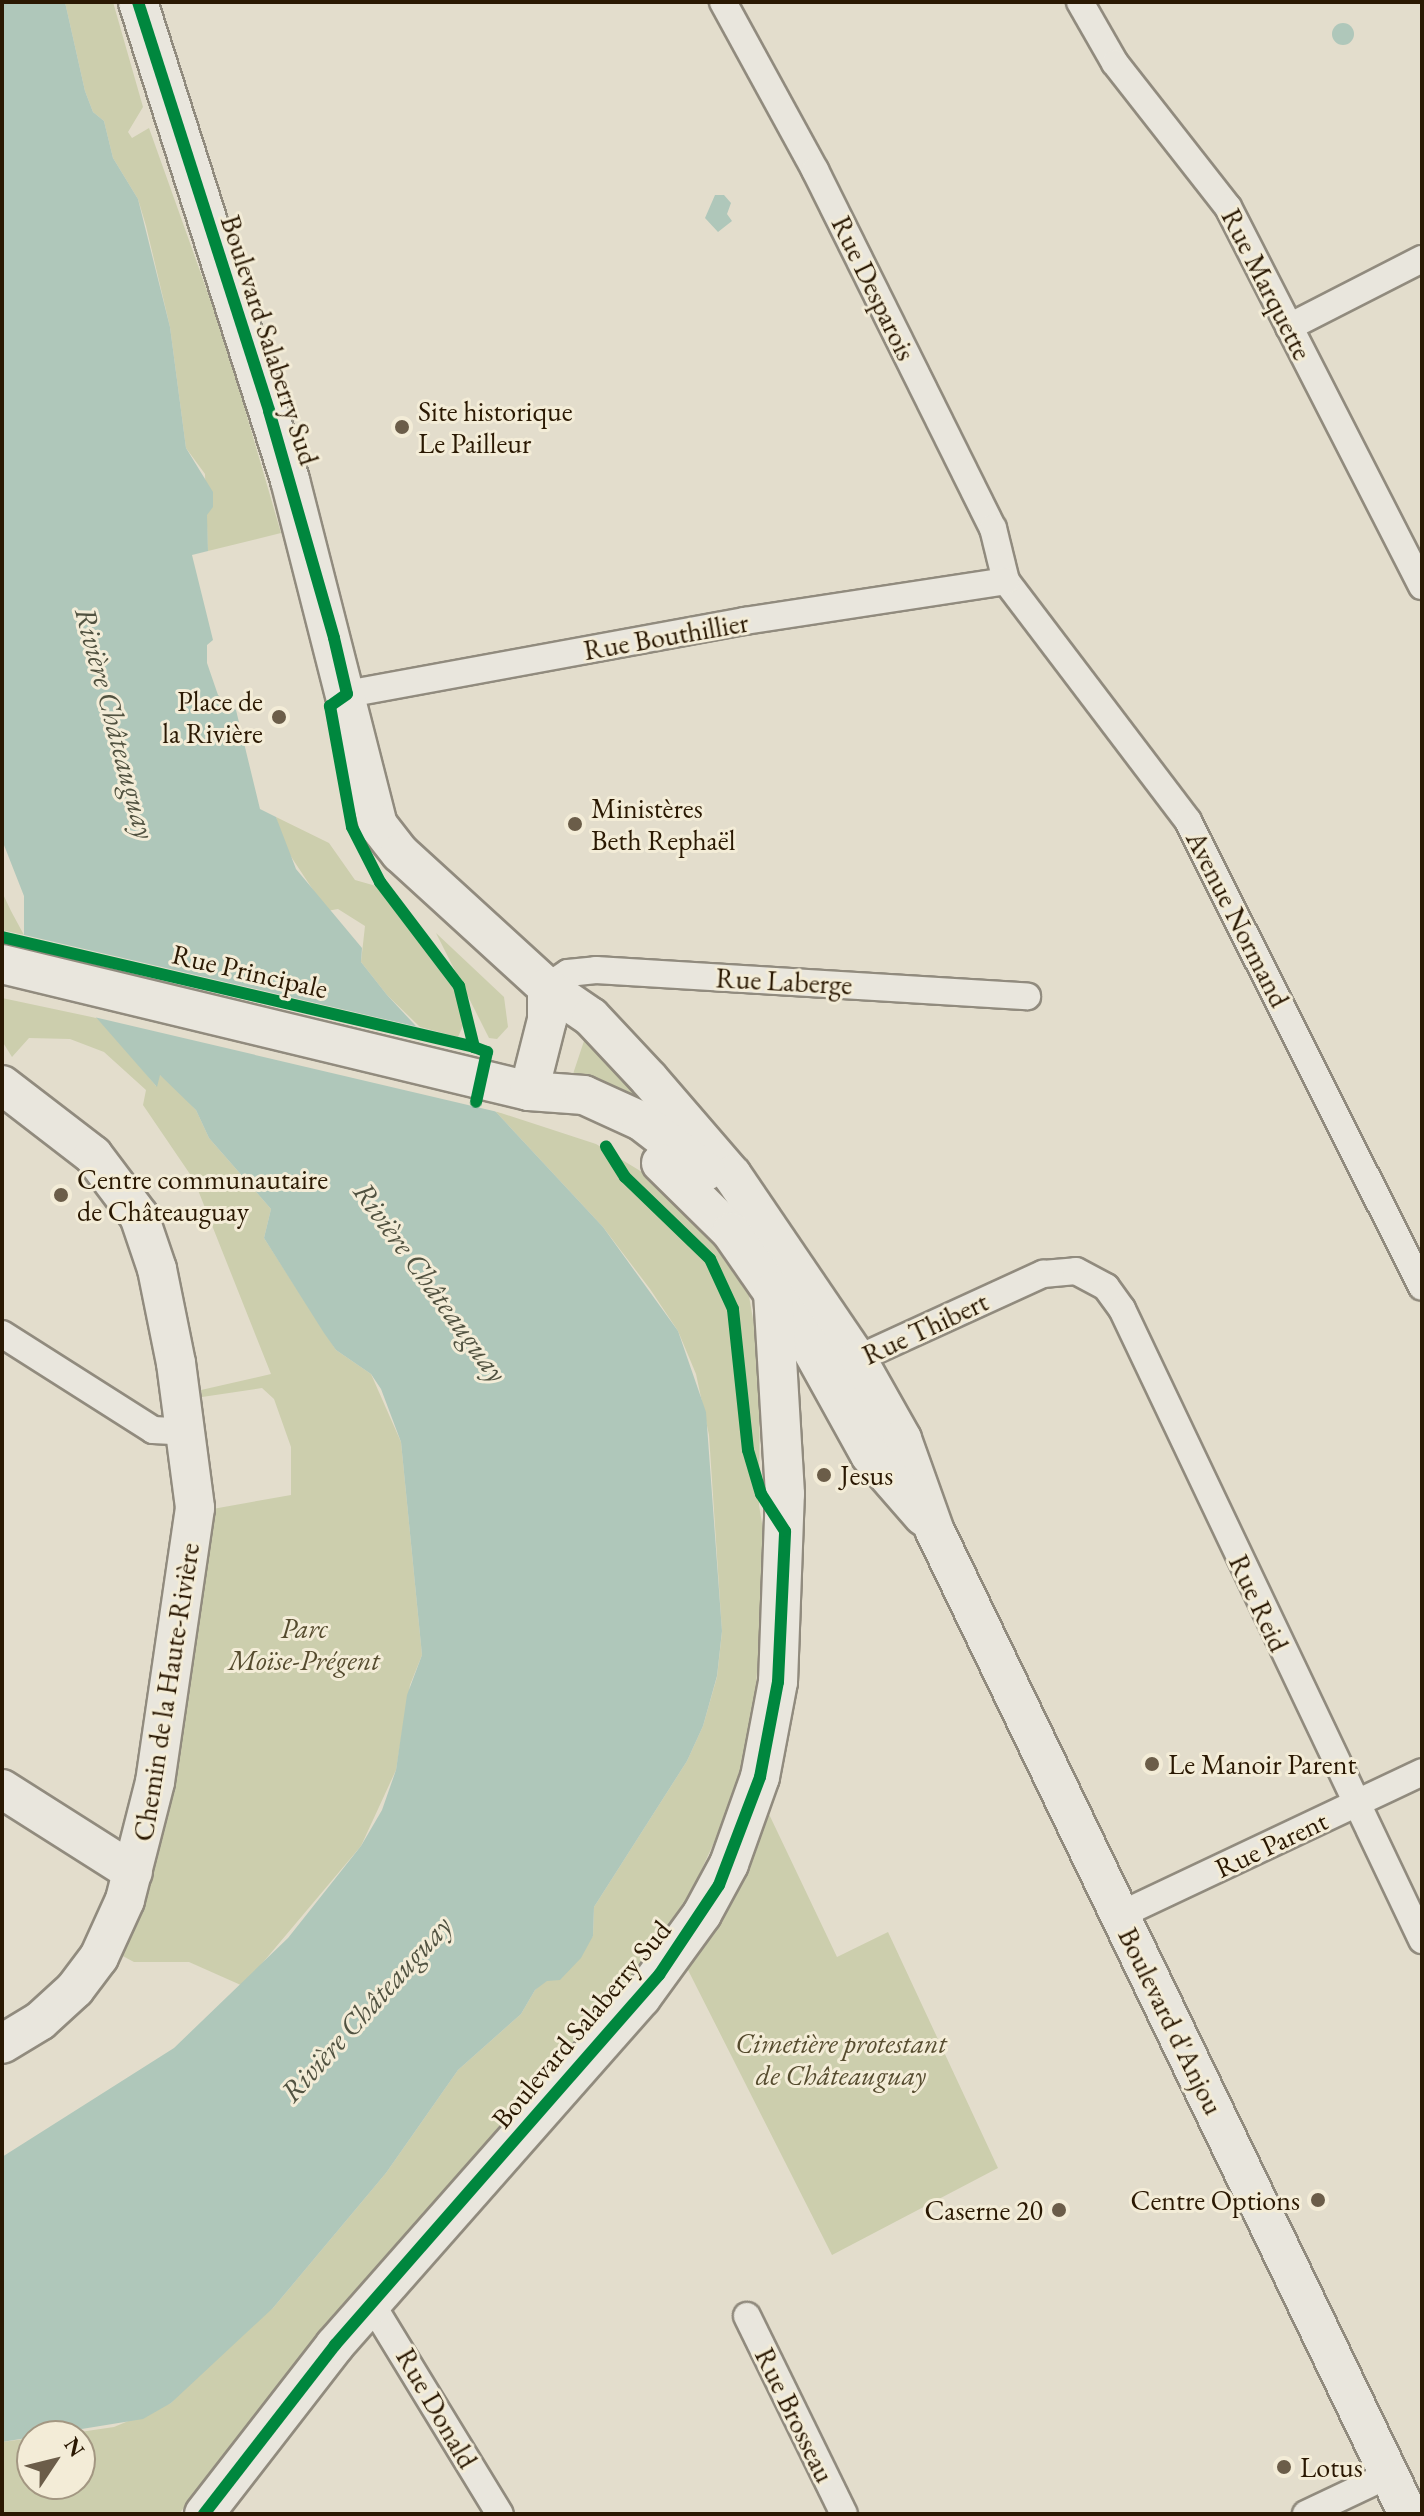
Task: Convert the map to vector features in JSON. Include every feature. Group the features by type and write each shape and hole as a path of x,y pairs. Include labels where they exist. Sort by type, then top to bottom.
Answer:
{"street":[{"name":"Boulevard Salaberry Sud","path":"138,2 290,480 347,694 368,796 385,834 547,987 591,1017 732,1175 842,1368"},
{"name":"Rue Desparois","path":"723,2 815,170 993,528 1006,581"},
{"name":"Rue Marquette","path":"1080,2 1121,71 1228,207 1422,586"},
{"path":"1289,327 1422,259"},
{"name":"Rue Bouthillier","path":"347,694 714,626 973,582 1006,581"},
{"name":"Avenue Normand","path":"1006,581 1188,821 1422,1287"},
{"path":"2,964 57,980"},
{"name":"Rue Laberge","path":"547,987 568,973 596,970 1027,996"},
{"path":"2,974 57,980"},
{"name":"Rue Principale","path":"57,980 529,1091"},
{"path":"547,987 545,1031 529,1091 626,1138 674,1173 714,1212 773,1291 842,1368"},
{"path":"2,1085 93,1155 139,1216 157,1269 187,1432 153,1430 2,1334"},
{"name":"Boulevard Salaberry Sud","path":"529,1091 579,1093 641,1121 756,1215"},
{"name":"Rue Thibert","path":"782,1425 842,1368 1043,1274 1065,1270 1087,1274"},
{"name":"Rue Reid","path":"1087,1274 1106,1287 1122,1309 1422,1940"},
{"name":"Boulevard Salaberry Sud","path":"204,2514 371,2303 641,1998 702,1914 729,1864 760,1777 778,1682 785,1531 773,1291"},
{"name":"Boulevard d'Anjou","path":"842,1368 902,1439 934,1529 1408,2514"},
{"name":"Chemin de la Haute-Rivière","path":"2,2044 60,2005 91,1968 118,1917 133,1872 155,1782 194,1519 187,1432"},
{"name":"Rue Parent","path":"1120,1915 1422,1772"},
{"path":"2,1789 133,1872"},
{"name":"Rue Donald","path":"371,2303 500,2514"},
{"name":"Rue Brosseau","path":"747,2316 844,2514"},
{"path":"1306,2514 1388,2475"}],"green space":[{"path":"65,2 113,2 143,107 128,132 132,138 149,128 226,344 281,533 208,551 205,474 186,448 170,327 146,226 138,199 113,158 104,121 93,112 85,91"},
{"path":"276,817 329,843 355,880 376,886 456,992 466,1019 458,1037 420,1027 387,995 361,962 365,926 338,909 327,911 284,846"},
{"path":"2,892 11,911 24,935 2,930"},
{"path":"436,933 504,997 508,1027 497,1039 489,1038"},
{"name":"Parc Moïse-Prégent","path":"2,998 101,1019 156,1086 159,1074 196,1110 209,1138 271,1209 264,1238 336,1350 371,1374 401,1442 422,1655 410,1685 396,1770 361,1846 243,1986 189,1962 134,1962 115,1952 207,1510 291,1495 291,1447 274,1399 262,1388 202,1397 201,1390 271,1374 194,1180 143,1105 146,1090 104,1052 70,1039 29,1038 12,1057 2,1041"},
{"path":"586,1035 641,1096 638,1099 572,1077"},
{"path":"495,1111 596,1144 642,1172 707,1235 749,1296 760,1360 759,1505 766,1548 754,1713 730,1808 692,1890 637,1971 323,2328 179,2514 2,2514 2,2442 16,2440 16,2500 96,2500 96,2430 114,2427 171,2403 225,2339 273,2308 386,2173 458,2070 521,2014 535,1990 593,1936 594,1907 687,1761 703,1726 717,1677 722,1632 709,1435 696,1374 678,1331 603,1227"},
{"name":"Cimetière protestant de Châteauguay","path":"767,1810 837,1957 888,1932 998,2168 832,2255 687,1968 717,1922"}],"water":[{"name":"Rivière Châteauguay","path":"2,2 65,2 85,91 93,112 104,121 113,158 138,199 170,327 186,448 213,492 213,507 207,515 208,551 192,555 213,640 207,645 207,663 218,695 236,710 260,809 276,817 296,869 362,948 361,962 387,995 603,1227 678,1331 706,1412 722,1631 717,1676 703,1726 687,1761 594,1907 593,1936 581,1958 560,1980 547,1981 535,1990 521,2014 458,2070 386,2173 273,2308 171,2403 143,2419 96,2427 96,2420 16,2420 16,2440 2,2442 2,2157 174,2048 288,1938 361,1846 382,1810 396,1770 407,1695 422,1655 401,1442 381,1389 371,1374 336,1350 324,1333 264,1238 271,1209 209,1138 196,1110 160,1075 157,1087 24,935 24,896 2,840"},
{"path":"1343,23 1351,26 1354,34 1351,42 1343,45 1335,42 1332,34 1335,26"},
{"path":"715,195 724,195 731,203 727,214 732,221 718,232 705,218"}],"pier":[{"path":"20,934 427,1029 502,1113 94,1017"}],"cycle path":[{"path":"138,2 269,411 334,638 347,694 330,706 352,827 380,882 459,986 474,1047"},
{"path":"2,937 474,1047 487,1052 476,1102"},
{"path":"204,2514 335,2345 659,1975 719,1885 760,1777 778,1682 785,1531 761,1494 748,1450 733,1309 710,1259 625,1177 606,1146"}],"place":[{"name":"Site historique Le Pailleur","path":"402,427"},
{"name":"Place de la Rivière","path":"279,717"},
{"name":"Ministères Beth Rephaël","path":"575,824"},
{"name":"Centre communautaire de Châteauguay","path":"61,1195"},
{"name":"Jesus","path":"824,1475"},
{"name":"Le Manoir Parent","path":"1152,1764"},
{"name":"Centre Options","path":"1318,2200"},
{"name":"Caserne 20","path":"1059,2210"},
{"name":"Lotus","path":"1284,2467"}]}
